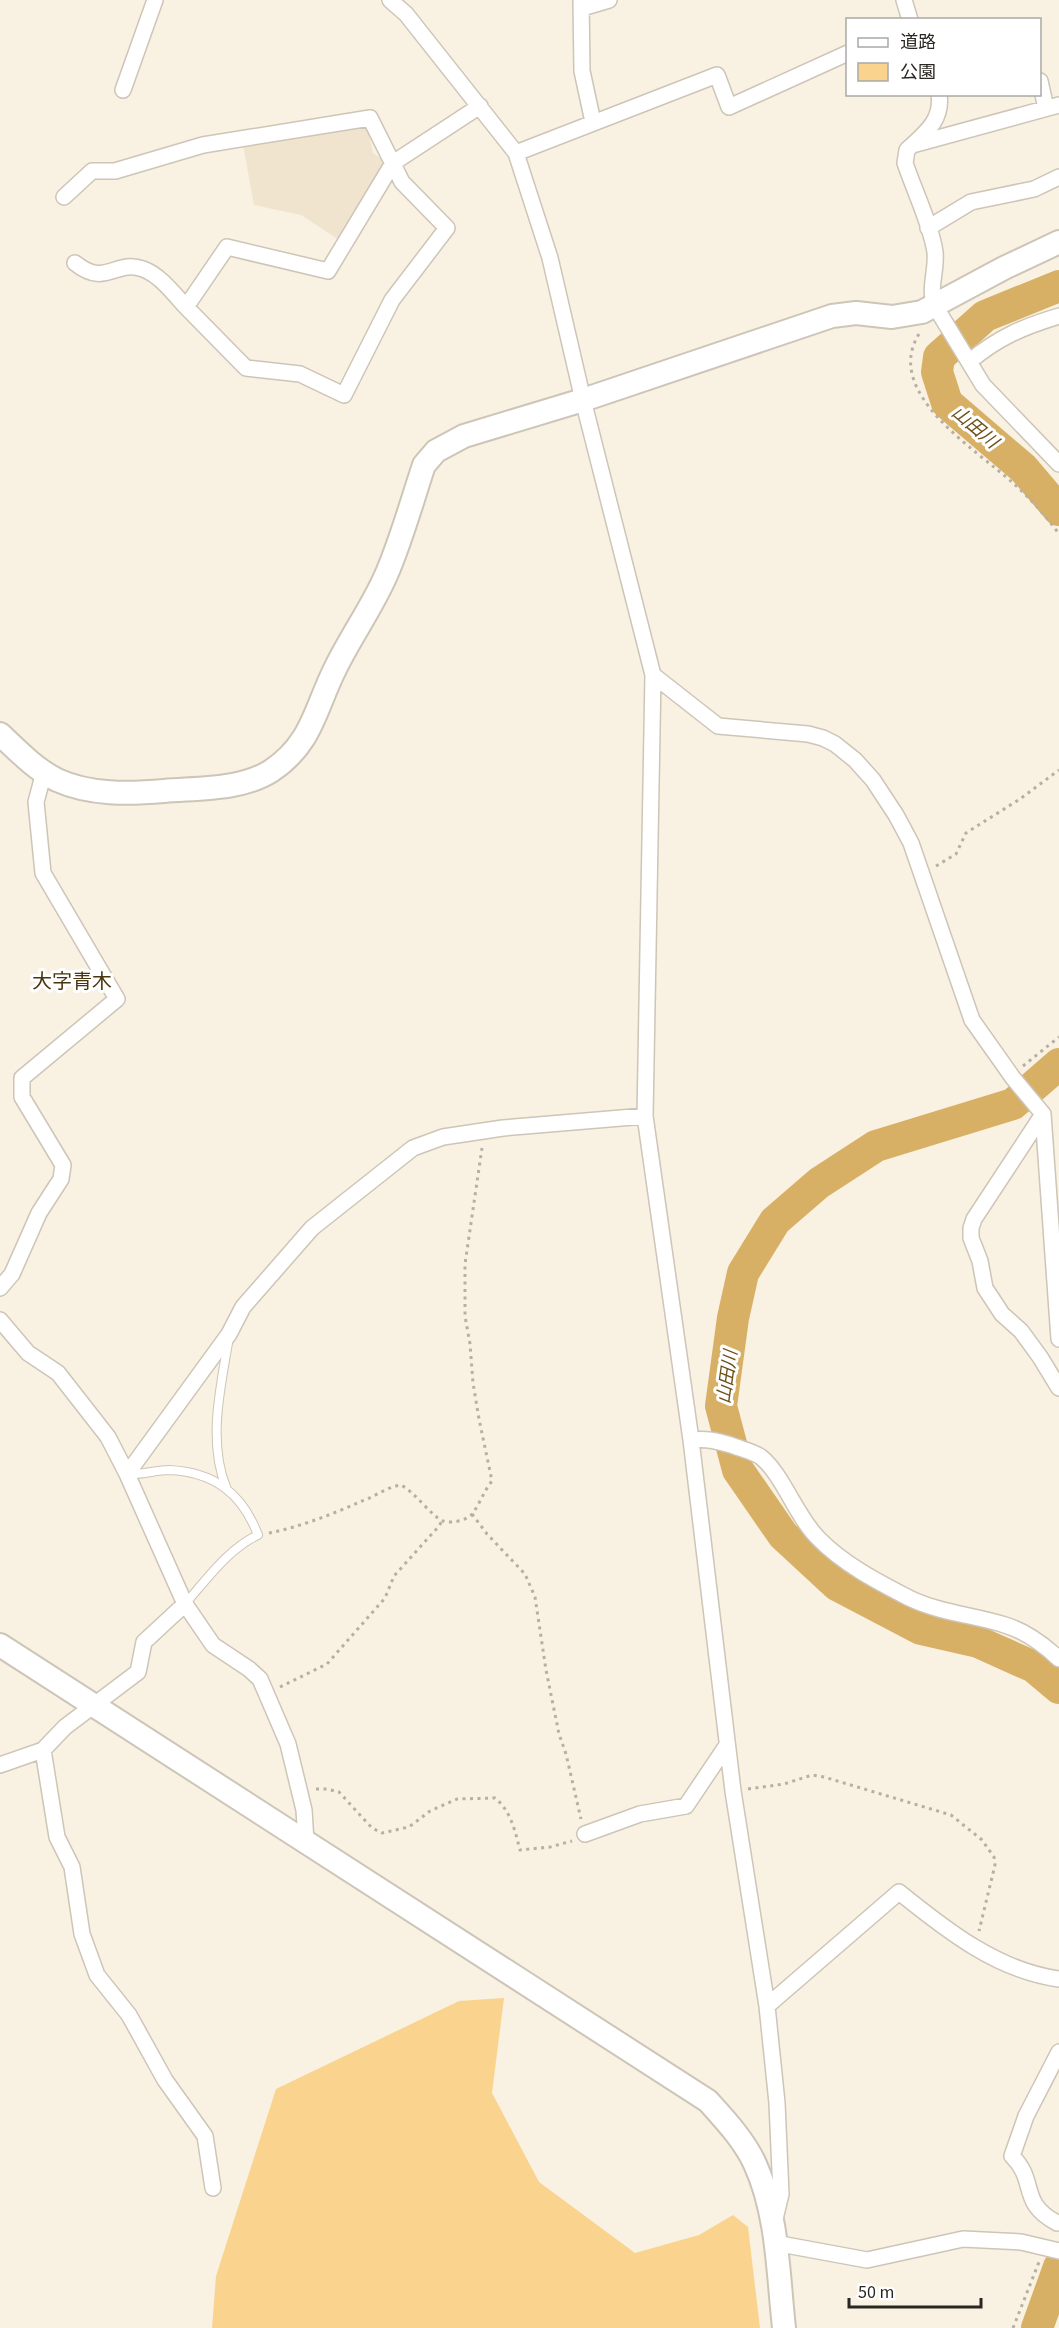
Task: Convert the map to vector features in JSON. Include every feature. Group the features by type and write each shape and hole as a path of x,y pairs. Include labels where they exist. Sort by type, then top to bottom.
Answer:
{"street":[{"path":"123,90 155,0"},
{"path":"390,0 406,14 516,153 550,258 583,400 653,675 645,1116 691,1440 733,1791 767,2006 777,2103 781,2194 774,2235"},
{"path":"593,122 582,71 582,4 609,0"},
{"path":"904,0 909,18"},
{"path":"516,153 717,75 729,108 846,54"},
{"path":"913,144 1053,106 1041,83"},
{"path":"939,96 939,109 934,124 907,150 905,164 935,254 931,296 938,312 983,385 1059,464"},
{"path":"186,307 227,246 328,271 393,163 480,106"},
{"path":"64,197 92,171 115,171 203,145 370,118 402,182 447,228 392,300 344,395 300,374 246,368 153,274 141,268 127,268 100,274 87,273 75,263"},
{"path":"928,228 971,202 1034,189 1059,177"},
{"path":"0,734 44,772 57,780 94,791 117,793 232,784 253,780 270,772 293,753 313,724 335,669 386,574 424,465 442,447 464,436 583,400 832,316 856,313 892,317 938,312 1004,268 1059,242"},
{"path":"967,357 1035,323 1059,316"},
{"path":"653,675 718,726 808,734 824,738 845,751 873,780 896,814 911,843 972,1020 1012,1077 1042,1112 1059,1339"},
{"path":"0,1288 12,1274 39,1213 61,1179 63,1165 21,1097 22,1078 117,999 43,873 36,802 44,772"},
{"path":"1042,1112 975,1219 971,1228 971,1238 980,1261 981,1277 992,1299 1002,1314 1021,1331 1059,1388"},
{"path":"127,1474 229,1334 243,1307 312,1228 413,1148 443,1137 484,1131 645,1116"},
{"path":"0,1320 28,1353 58,1373 108,1437 185,1604 213,1645 260,1679 288,1744 304,1810 306,1842"},
{"path":"691,1440 713,1440 761,1457 808,1527 819,1539 842,1559 880,1582 930,1606 1006,1625 1039,1642 1059,1659"},
{"path":"0,1765 43,1750 65,1727 96,1706 138,1672 144,1642 185,1604"},
{"path":"0,1645 708,2101 729,2124 755,2163 769,2206 784,2328"},
{"path":"585,1834 640,1814 686,1806 728,1745"},
{"path":"43,1750 57,1837 72,1867 82,1934 97,1975 129,2015 165,2080 205,2136 213,2188"},
{"path":"767,2006 899,1892 930,1917 975,1947 1026,1973 1059,1979"},
{"path":"774,2235 867,2260 963,2239 1012,2241 1052,2249 1058,2222 1044,2216 1036,2207 1030,2197 1024,2171 1012,2156 1026,2116 1059,2052"}],"lane":[{"path":"227,1489 220,1472 216,1450 220,1392 229,1334"},
{"path":"127,1474 142,1475 167,1470 215,1480 243,1506 258,1535 248,1540 223,1561 185,1604"}],"path":[{"path":"938,312 913,346 911,366 915,386 923,400 935,413 972,449 1020,490 1049,520 1059,534"},
{"path":"921,872 951,859 960,850 962,837 966,833 1020,799 1059,770"},
{"path":"1012,1077 1059,1037"},
{"path":"258,1535 305,1523 360,1503 391,1487 401,1485 411,1490 442,1521 464,1520 472,1514 492,1481 473,1383 464,1300 469,1228 484,1131"},
{"path":"299,1788 339,1792 372,1828 382,1833 410,1827 430,1811 456,1799 486,1797 495,1798 502,1804 515,1830 520,1850 565,1844 585,1834 559,1734 546,1670 538,1608 533,1591 518,1565 487,1534 472,1514"},
{"path":"265,1693 327,1664 385,1598 394,1576 442,1521"},
{"path":"733,1791 784,1784 812,1775 939,1811 959,1820 982,1840 994,1857 995,1865 975,1947"},
{"path":"1013,2328 1027,2290 1052,2249"}],"shaded area":[{"path":"366,122 373,153 386,162 339,240 301,215 254,205 243,145"}],"green space":[{"path":"504,1998 492,2093 539,2182 635,2253 699,2235 733,2215 748,2227 760,2328 212,2328 216,2276 276,2089 459,2001"}],"waterway":[{"name":"山田川","path":"1059,286 985,316 939,357 937,372 947,403 1023,468 1059,510"},
{"name":"山田川","path":"1059,1064 1013,1104 876,1146 819,1183 775,1221 743,1273 733,1318 721,1406 738,1470 783,1535 837,1585 921,1629 978,1642 1034,1667 1059,1688"},
{"name":"山田川","path":"1037,2328 1059,2267"}],"district":[{"name":"大字青木","path":"72,981"}]}
